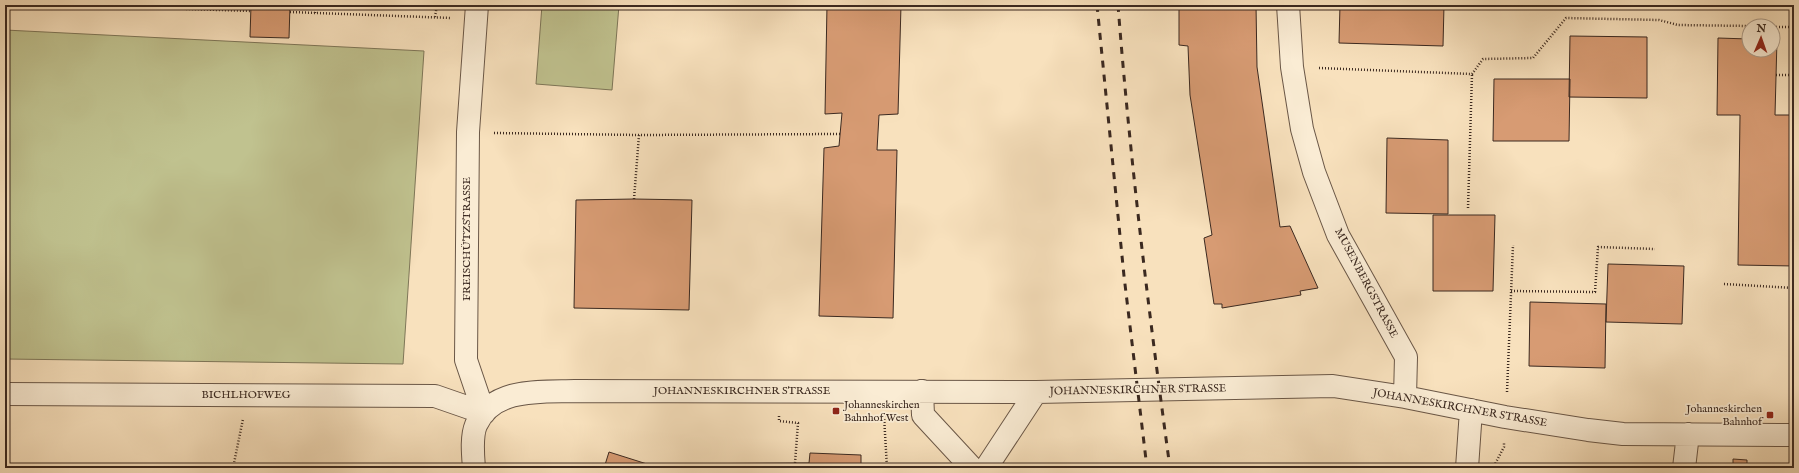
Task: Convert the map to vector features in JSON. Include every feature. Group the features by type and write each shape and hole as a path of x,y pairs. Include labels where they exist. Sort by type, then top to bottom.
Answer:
{"street":[{"name":"MUSENBERGSTRASSE","path":"1288,5 1292,67 1302,129 1314,172 1336,228 1406,356 1405,397"},
{"name":"FREISCHÜTZSTRASSE","path":"476,12 468,132 466,360 484,413"},
{"name":"JOHANNESKIRCHNER STRASSE","path":"484,413 503,398 524,393 1036,392 1333,386 1405,397 1505,417 1623,434 1794,435"},
{"path":"922,392 923,415 972,468"},
{"path":"986,468 1036,392"},
{"name":"BICHLHOFWEG","path":"5,394 435,396 484,413"},
{"path":"1467,468 1471,410"},
{"path":"474,468 473,450 476,426 484,413"},
{"path":"1684,468 1688,434"}],"path":[{"path":"63,5 251,11"},
{"path":"315,5 315,13"},
{"path":"435,17 437,5"},
{"path":"290,12 435,17 476,12"},
{"path":"1468,208 1472,74 1483,59 1533,58 1566,18 1659,20 1678,25 1741,26"},
{"path":"1781,27 1794,27"},
{"path":"1292,67 1472,74"},
{"path":"1776,75 1794,75"},
{"path":"468,132 639,135 840,134"},
{"path":"634,199 639,135"},
{"path":"1493,468 1504,448 1513,246"},
{"path":"1511,291 1595,292 1598,247 1655,249"},
{"path":"1724,284 1794,288"},
{"path":"778,392 779,421 798,423"},
{"path":"883,392 887,468"},
{"path":"234,468 248,395"},
{"path":"795,462 798,423 802,416"},
{"path":"94,468 94,464 118,468"}],"green space":[{"path":"542,5 619,5 612,90 536,84"},
{"path":"5,30 424,51 403,364 5,359"}],"building":[{"path":"251,5 290,5 289,38 250,37"},
{"path":"827,5 901,5 898,114 879,115 877,150 897,150 893,318 819,316 824,148 839,146 842,113 825,114"},
{"path":"1179,5 1256,5 1257,67 1280,227 1290,226 1318,288 1300,291 1301,295 1222,308 1222,304 1214,304 1204,238 1212,235 1190,95 1188,46 1179,45"},
{"path":"1340,5 1444,5 1443,46 1339,43"},
{"path":"1570,36 1647,37 1647,98 1569,97"},
{"path":"1718,38 1741,39 1741,58 1776,58 1775,115 1794,115 1794,266 1738,265 1740,115 1717,115"},
{"path":"1494,79 1570,79 1569,141 1493,141"},
{"path":"1387,138 1448,140 1448,214 1386,213"},
{"path":"576,200 692,200 689,310 574,308"},
{"path":"1433,215 1495,215 1493,291 1433,291"},
{"path":"1608,264 1684,266 1682,324 1606,322"},
{"path":"1530,302 1606,304 1605,368 1529,366"},
{"path":"609,452 647,464 809,463 810,453 861,455 861,468 604,468"},
{"path":"1733,459 1747,460 1747,468 1733,468"},
{"path":"1342,465 1387,468 1342,468"}],"railway":[{"path":"1097,5 1124,276 1147,468"},
{"path":"1118,5 1128,121 1141,237 1170,468"}],"place":[{"name":"Johanneskirchen Bahnhof West","path":"836,411"},
{"name":"Johanneskirchen Bahnhof","path":"1770,415"}]}
